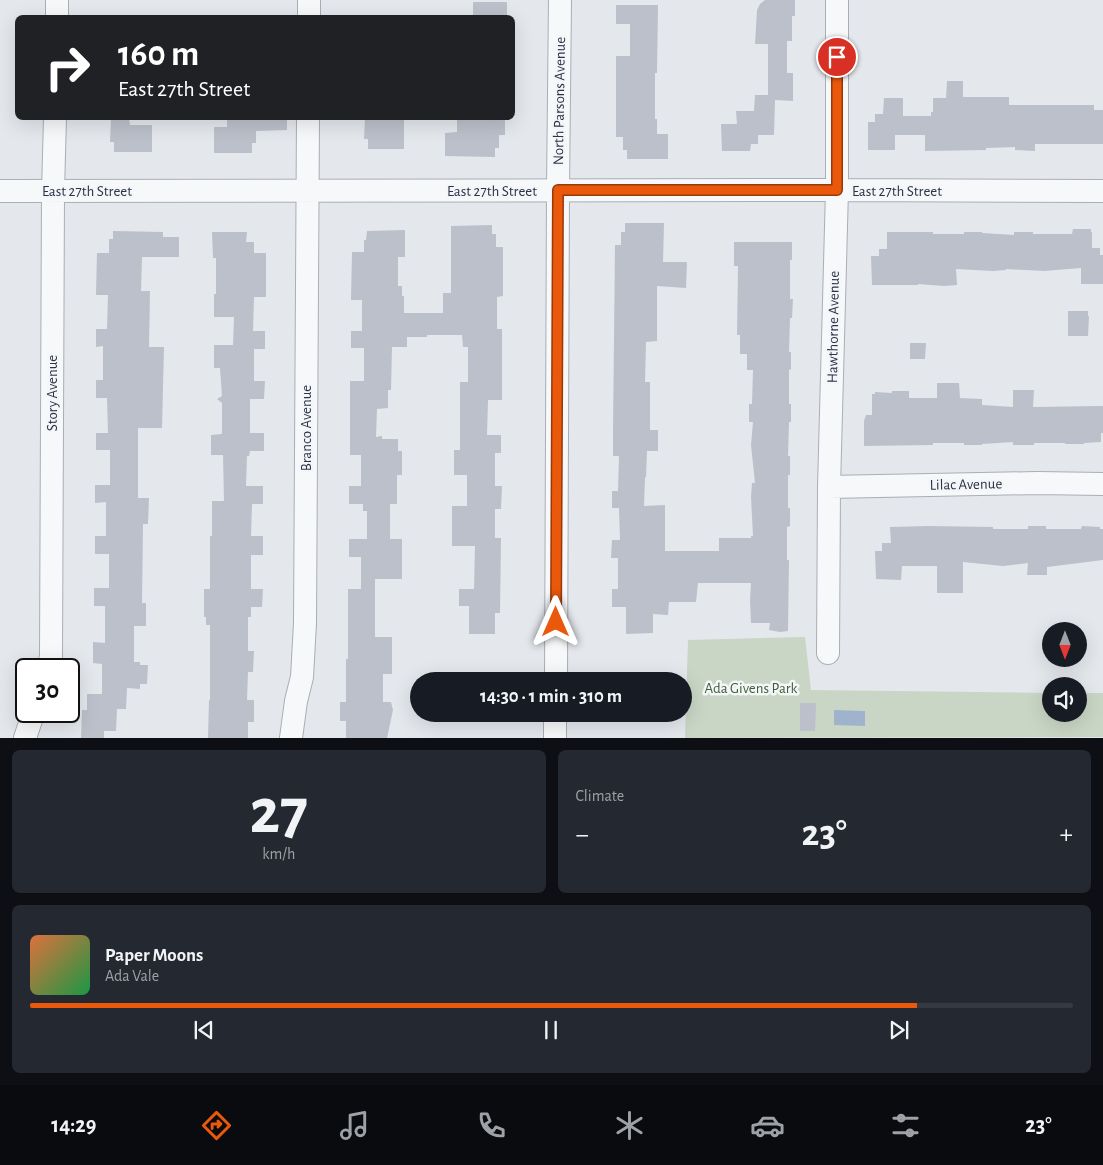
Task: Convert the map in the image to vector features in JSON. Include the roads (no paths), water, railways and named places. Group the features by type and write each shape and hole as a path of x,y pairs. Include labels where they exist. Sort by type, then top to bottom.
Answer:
{"street":[{"path":"57,0 57,15"},
{"path":"309,0 309,15"},
{"name":"North Parsons Avenue","path":"556,672 560,0"},
{"name":"Hawthorne Avenue","path":"828,653 829,487 837,190 837,0"},
{"name":"Story Avenue","path":"51,658 55,120"},
{"name":"Branco Avenue","path":"291,738 296,701 302,677 305,623 308,120"},
{"name":"East 27th Street","path":"0,191 837,190 1103,192"},
{"name":"Lilac Avenue","path":"829,487 1037,483 1103,484"},
{"path":"555,722 555,738"},
{"path":"25,738 30,723"}],"water":[{"path":"834,710 865,711 865,726 834,725"}],"park label":[{"name":"Ada Givens Park","path":"751,688"}]}
